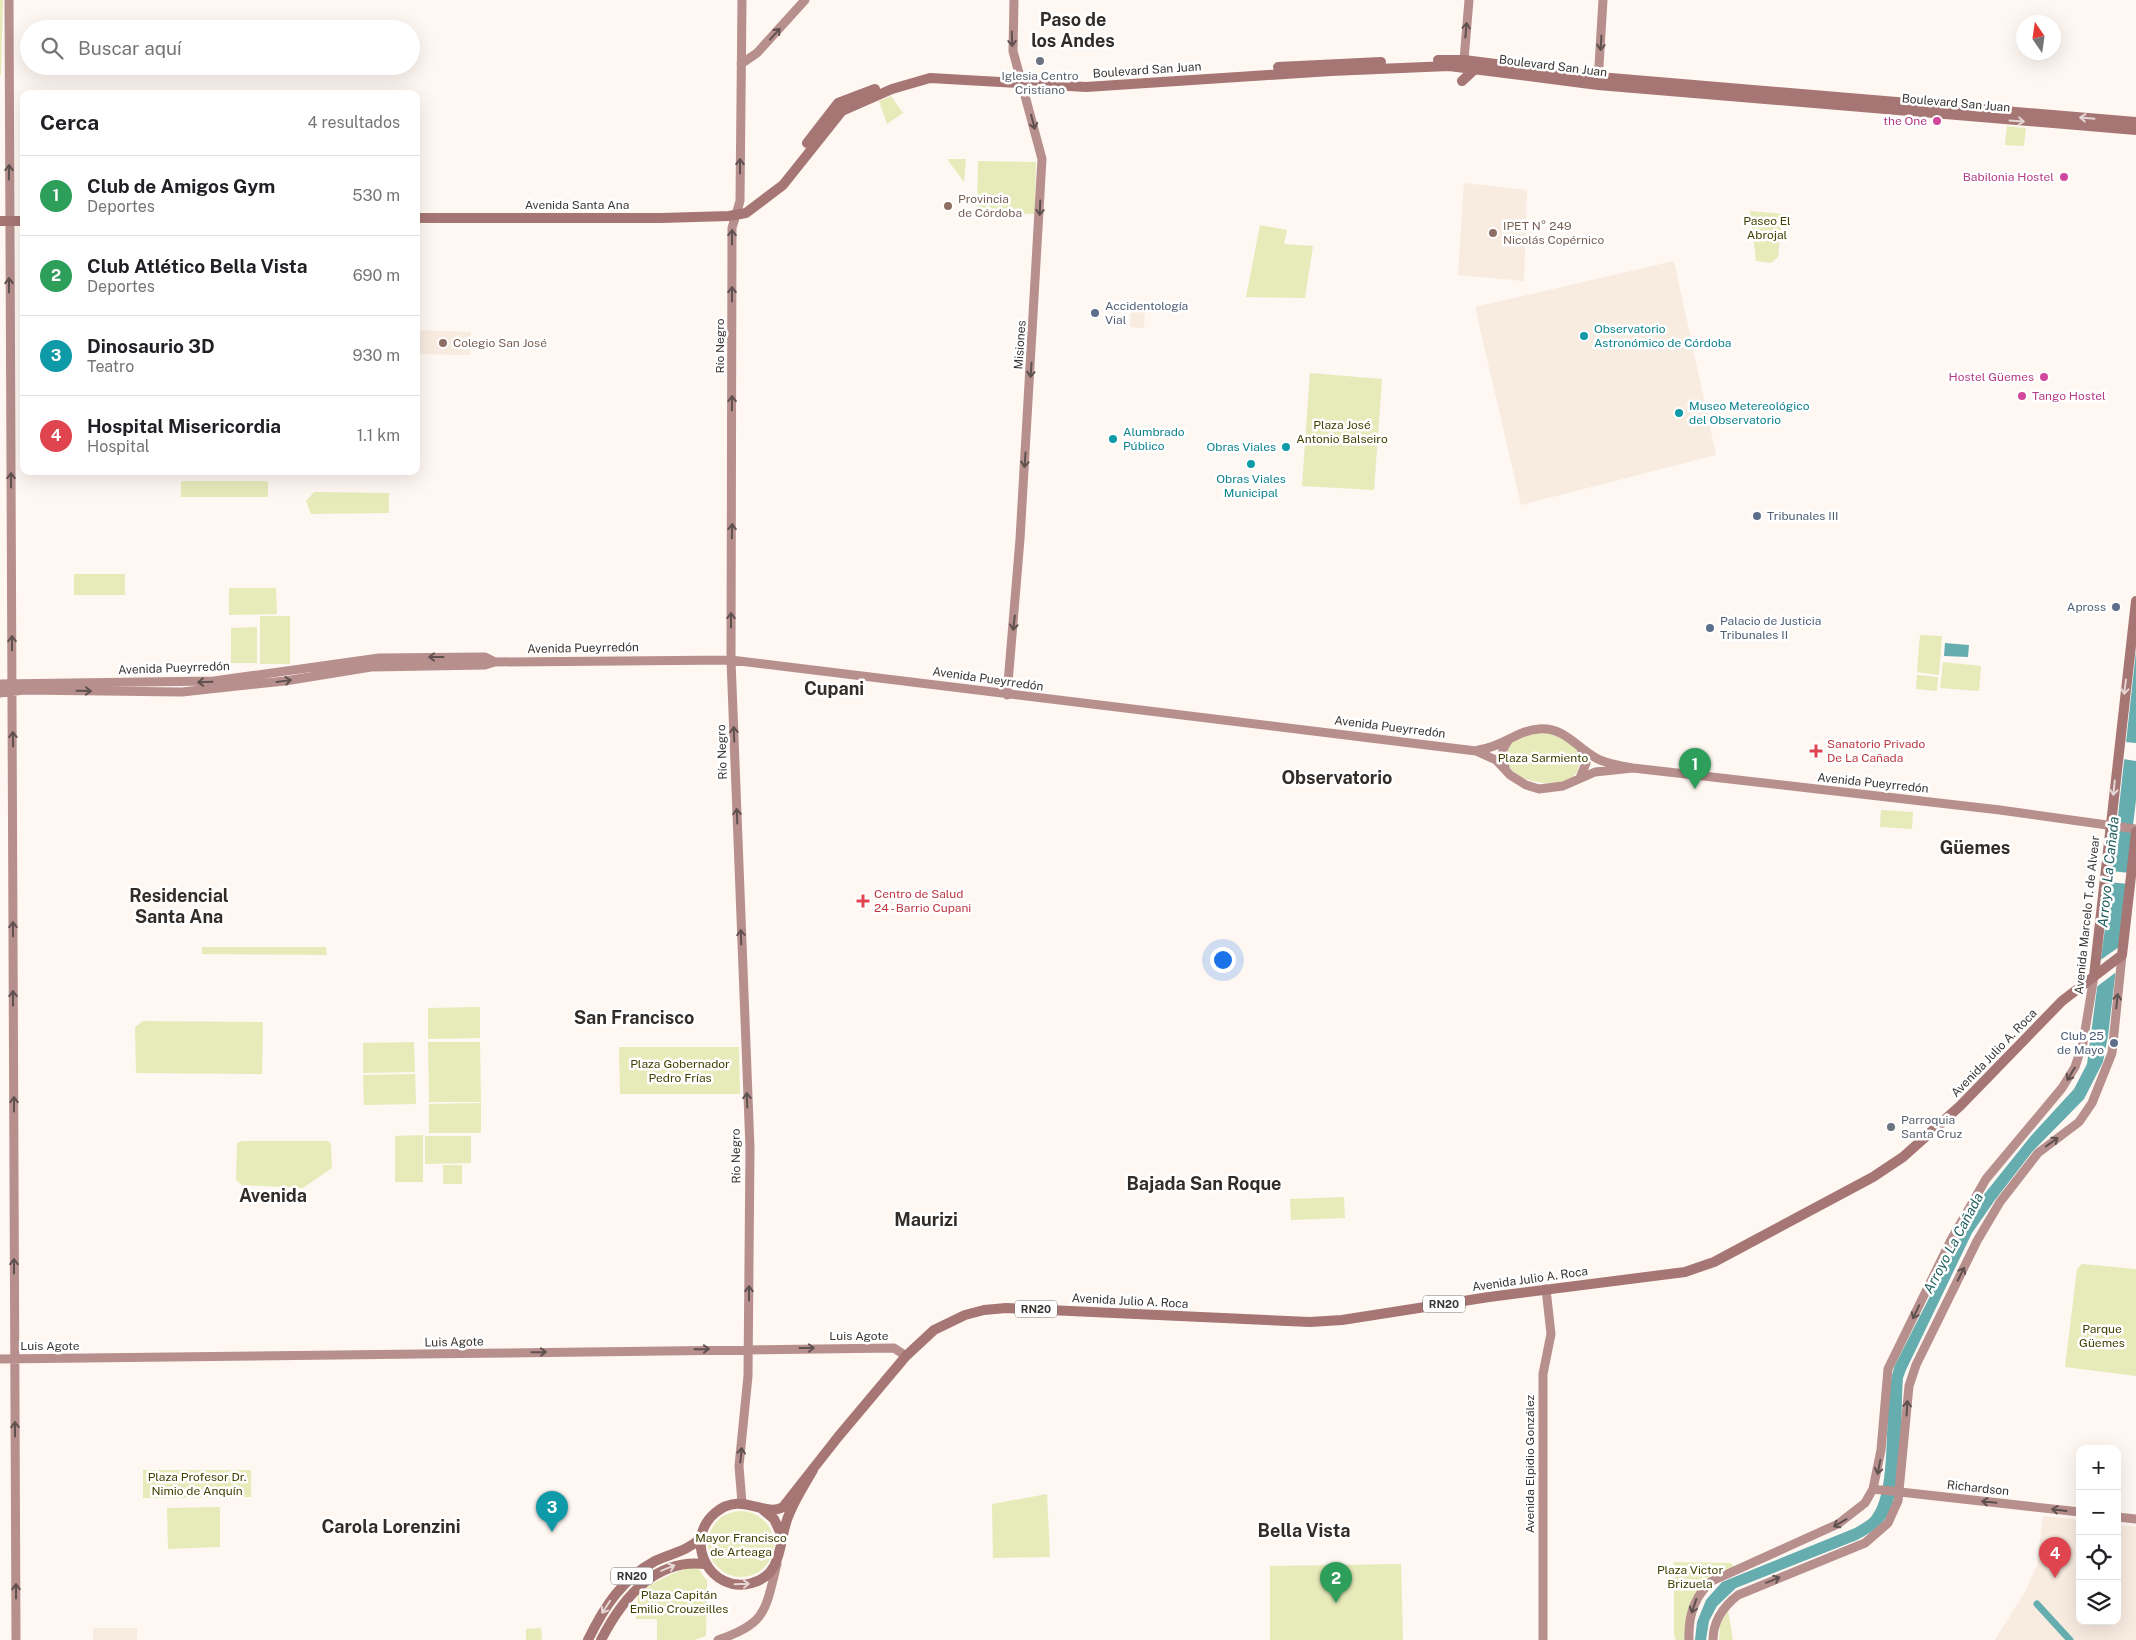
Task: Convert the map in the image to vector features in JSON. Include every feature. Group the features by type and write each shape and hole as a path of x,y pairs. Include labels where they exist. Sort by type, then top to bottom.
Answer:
{"main road":[{"path":"9,0 4,221 12,687 16,1640"},
{"name":"Río Negro","path":"742,0 740,201 732,228 731,660 750,1148 748,1349 739,1466 742,1503"},
{"path":"741,64 757,53 806,0"},
{"name":"Misiones","path":"1007,695 1020,539 1042,159 1012,43 1014,0"},
{"path":"1464,60 1468,0"},
{"path":"1598,81 1603,0"},
{"name":"Boulevard San Juan","path":"737,215 750,211 779,190 838,115 853,105 930,78 1021,81 1095,80 1331,63 1464,60 1598,81 2136,122"},
{"name":"Boulevard San Juan","path":"1021,81 1086,87 1388,68 1449,66 2136,130"},
{"path":"1462,81 1475,69"},
{"name":"Avenida Santa Ana","path":"420,218 661,218 737,215"},
{"path":"4,221 20,221"},
{"name":"Avenida Marcelo T. de Alvear","path":"1689,1640 1694,1604 1698,1594 1712,1581 1838,1524 1865,1504 1877,1489 1888,1369 1951,1240 1980,1188 2062,1088 2075,1067 2083,1043 2094,976 2113,827 2136,601"},
{"name":"Avenida Pueyrredón","path":"0,684 12,687 190,691 285,681 371,667 485,665 495,662 731,660 1476,751 1489,756 1515,778 1539,789 1563,786 1604,770 1633,768"},
{"name":"Avenida Pueyrredón","path":"0,693 12,687"},
{"name":"Avenida Pueyrredón","path":"1476,751 1489,749 1524,732 1547,728 1562,733 1581,748 1604,762 1633,768 2000,810 2135,830"},
{"path":"1505,768 1502,754 1503,747 1508,741"},
{"path":"1580,778 1586,763 1581,748"},
{"path":"1713,1640 1716,1622 1724,1607 1738,1595 1865,1543 1880,1531 1893,1516 1909,1386 1916,1365 1977,1241 2000,1202 2038,1153 2080,1122 2092,1103 2112,1053 2135,830"},
{"name":"Avenida Julio A. Roca","path":"700,1539 707,1521 722,1508 742,1503 773,1510 783,1507 838,1437 906,1356 934,1330 945,1323 974,1312 996,1308 1310,1322 1342,1320 1546,1289 1685,1272 1704,1267 1873,1176 1903,1157 1960,1106 2062,1001 2122,955"},
{"name":"Avenida Elpidio González","path":"1543,1640 1543,1374 1552,1332 1546,1289"},
{"name":"Luis Agote","path":"0,1359 307,1358 490,1353 894,1348 906,1356"},
{"name":"Avenida Julio A. Roca","path":"718,1640 745,1630 761,1616 778,1561 782,1536 789,1513 813,1470"},
{"name":"Richardson","path":"1877,1489 2076,1512"},
{"name":"Avenida Julio A. Roca","path":"757,1506 774,1519 782,1536"},
{"path":"2121,1517 2136,1519"},
{"path":"700,1539 701,1552 705,1564 717,1577 725,1581 742,1584 760,1580 773,1569 778,1561"},
{"name":"RN20","path":"588,1640 606,1605 624,1583 647,1566 662,1558 683,1552 700,1539"},
{"name":"RN20","path":"601,1640 620,1605 641,1585 669,1567 686,1563 705,1564"}],"shaded area":[{"name":"IPET N° 249 Nicolás Copérnico","path":"1464,183 1527,190 1524,281 1458,275"},
{"path":"1674,261 1716,455 1521,505 1475,307"},
{"path":"1131,310 1145,311 1144,328 1130,327"},
{"name":"Colegio San José","path":"420,330 471,332 470,355 420,354"},
{"path":"2043,1516 2076,1520 2076,1625 2121,1625 2121,1525 2136,1527 2136,1640 1995,1640 2025,1592 2037,1565"},
{"path":"93,1628 137,1628 137,1640 93,1640"}],"green space":[{"path":"0,0 3,0 1,75 0,75"},
{"path":"891,96 903,113 887,124 879,101"},
{"path":"2007,126 2026,128 2024,146 2005,145"},
{"path":"947,159 966,159 964,182"},
{"path":"978,161 1036,162 1035,214 977,213"},
{"name":"Paseo El Abrojal","path":"1750,211 1782,214 1778,257 1771,263 1756,261"},
{"path":"1260,225 1287,230 1284,244 1313,246 1305,298 1246,297"},
{"name":"Plaza José Antonio Balseiro","path":"1310,373 1382,379 1374,490 1302,486"},
{"path":"265,481 268,482 268,497 181,497 181,482"},
{"path":"314,492 389,493 389,513 311,514 306,501"},
{"path":"74,574 125,574 125,595 74,595"},
{"path":"229,588 276,588 277,614 229,615"},
{"path":"260,616 290,616 290,664 260,664"},
{"path":"257,627 257,663 231,663 231,628"},
{"path":"1920,635 1942,636 1939,675 1917,672"},
{"path":"1943,662 1981,666 1979,691 1940,688"},
{"path":"1917,675 1938,677 1937,691 1916,689"},
{"name":"Plaza Sarmiento","path":"1546,732 1570,743 1578,753 1580,759 1579,768 1571,779 1563,782 1540,783 1528,780 1510,769 1506,760 1507,750 1513,740 1522,735"},
{"path":"1881,810 1913,812 1912,829 1880,827"},
{"path":"202,947 326,947 327,955 202,954"},
{"path":"480,1007 480,1038 428,1039 428,1008"},
{"path":"143,1021 263,1022 262,1074 136,1073 135,1027"},
{"path":"414,1042 415,1072 363,1073 363,1043"},
{"path":"428,1042 480,1042 481,1102 429,1102"},
{"name":"Plaza Gobernador Pedro Frías","path":"619,1047 739,1047 740,1094 620,1094"},
{"path":"415,1074 416,1104 364,1105 363,1075"},
{"path":"481,1103 481,1133 429,1133 429,1104"},
{"path":"423,1135 423,1182 395,1182 395,1136"},
{"path":"425,1136 471,1136 471,1163 425,1164"},
{"path":"242,1141 328,1141 331,1144 332,1168 303,1188 242,1185 236,1180 237,1143"},
{"path":"443,1165 462,1165 462,1184 443,1184"},
{"path":"1344,1197 1345,1218 1291,1220 1290,1199"},
{"name":"Parque Güemes","path":"2082,1264 2136,1269 2136,1376 2065,1367 2077,1269"},
{"name":"Plaza Profesor Dr. Nimio de Anquín","path":"143,1470 251,1470 251,1497 143,1498"},
{"path":"1047,1494 1050,1557 993,1558 992,1504"},
{"path":"220,1507 220,1547 168,1549 167,1508"},
{"name":"Mayor Francisco de Arteaga","path":"741,1511 754,1514 764,1521 771,1531 774,1544 771,1557 764,1567 754,1574 741,1577 728,1574 718,1567 711,1557 708,1544 711,1531 718,1521 728,1514"},
{"name":"Plaza Victor Brizuela","path":"1674,1562 1730,1563 1733,1565 1733,1568 1698,1591 1686,1640 1676,1640 1674,1635"},
{"path":"1401,1564 1403,1640 1270,1640 1270,1566"},
{"name":"Plaza Capitán Emilio Crouzeilles","path":"692,1567 698,1568 707,1581 706,1636 694,1640 657,1640 657,1619 636,1619 638,1594 664,1578"},
{"path":"1728,1610 1733,1640 1719,1640 1720,1625"},
{"path":"541,1628 542,1640 526,1640 526,1629"}],"water":[{"path":"1945,643 1969,645 1968,657 1944,656"},
{"path":"2136,651 2136,800 2108,1036 2103,1062 2084,1099 2032,1152 1972,1233 1906,1370 1903,1378 1901,1449 1897,1487 1887,1516 1874,1530 1857,1540 1736,1588 1717,1606 1709,1621 1706,1640 1695,1640 1697,1622 1706,1600 1722,1582 1855,1528 1871,1517 1878,1504 1883,1487 1889,1401 1895,1365 1978,1202 2030,1137 2074,1089 2087,1064 2110,890"}],"pier":[{"path":"2125,742 2136,743 2136,761 2123,759"},
{"path":"2110,871 2130,873 2128,884 2109,882"},
{"path":"2122,945 2119,970 2095,988 2099,961"}],"waterway":[{"path":"2037,1604 2070,1640"}],"place":[{"name":"Iglesia Centro Cristiano","path":"1040,61"},
{"name":"the One","path":"1937,121"},
{"name":"Babilonia Hostel","path":"2064,177"},
{"name":"Provincia de Córdoba","path":"948,206"},
{"name":"IPET N° 249 Nicolás Copérnico","path":"1493,233"},
{"name":"Accidentología Vial","path":"1095,313"},
{"name":"Observatorio Astronómico de Córdoba","path":"1584,336"},
{"name":"Colegio San José","path":"443,343"},
{"name":"Hostel Güemes","path":"2044,377"},
{"name":"Tango Hostel","path":"2022,396"},
{"name":"Museo Metereológico del Observatorio","path":"1679,413"},
{"name":"Alumbrado Público","path":"1113,439"},
{"name":"Obras Viales","path":"1286,447"},
{"name":"Obras Viales Municipal","path":"1251,464"},
{"name":"Tribunales III","path":"1757,516"},
{"name":"Apross","path":"2116,607"},
{"name":"Palacio de Justicia Tribunales II","path":"1710,628"},
{"name":"Sanatorio Privado De La Cañada","path":"1816,751"},
{"name":"Club de Amigos Gym","path":"1695,789"},
{"name":"Centro de Salud 24 - Barrio Cupani","path":"863,901"},
{"name":"Club 25 de Mayo","path":"2114,1043"},
{"name":"Parroquia Santa Cruz","path":"1891,1127"},
{"name":"Dinosaurio 3D","path":"552,1532"},
{"name":"Hospital Misericordia","path":"2055,1578"},
{"name":"Club Atlético Bella Vista","path":"1336,1603"}],"district":[{"name":"Paso de los Andes","path":"1073,30"},
{"name":"Cupani","path":"834,689"},
{"name":"Observatorio","path":"1337,778"},
{"name":"Güemes","path":"1975,848"},
{"name":"Residencial Santa Ana","path":"179,906"},
{"name":"San Francisco","path":"634,1018"},
{"name":"Bajada San Roque","path":"1204,1184"},
{"name":"Avenida","path":"273,1196"},
{"name":"Maurizi","path":"926,1220"},
{"name":"Carola Lorenzini","path":"391,1527"},
{"name":"Bella Vista","path":"1304,1531"}],"water label":[{"name":"Arroyo La Cañada","path":"2108,872"},
{"name":"Arroyo La Cañada","path":"1953,1243"}]}
